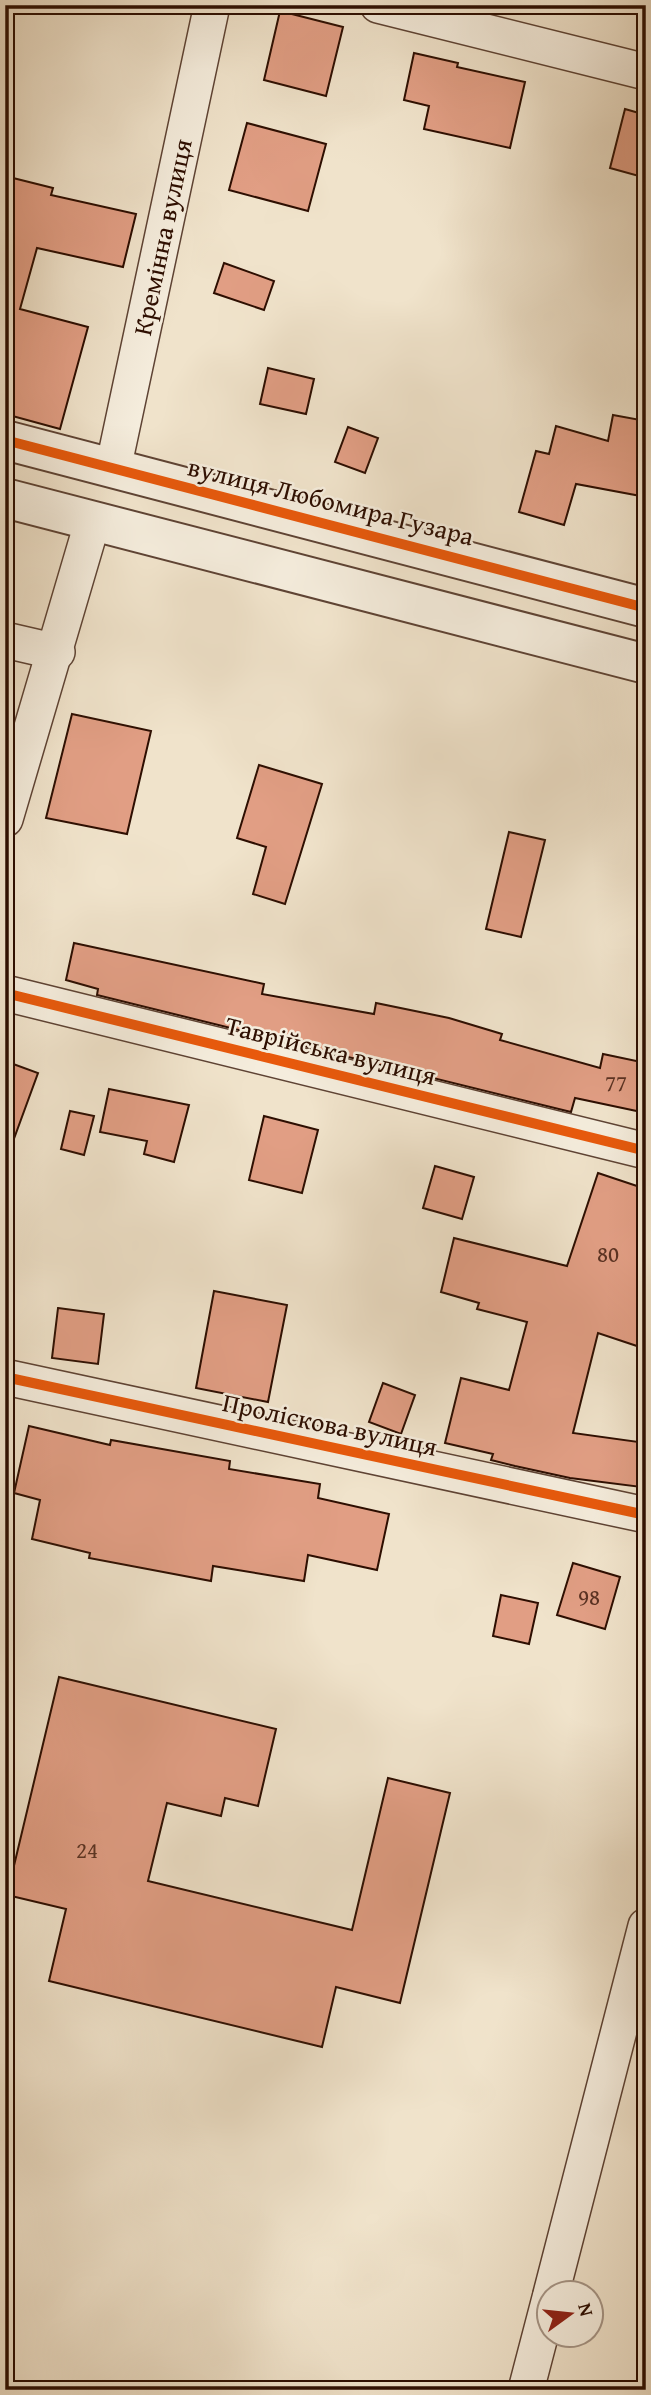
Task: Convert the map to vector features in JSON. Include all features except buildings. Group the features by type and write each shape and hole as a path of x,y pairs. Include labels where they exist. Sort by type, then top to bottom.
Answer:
{"street":[{"name":"Кремінна вулиця","path":"113,469 212,5"},
{"path":"378,5 646,72"},
{"name":"вулиця Любомира Гузара","path":"5,440 646,608"},
{"path":"5,498 646,664"},
{"path":"5,820 57,652 93,520"},
{"path":"5,640 57,652"},
{"name":"Таврійська вулиця","path":"5,993 646,1151"},
{"name":"Проліскова вулиця","path":"5,1377 646,1515"},
{"path":"554,2280 646,1926"},
{"path":"526,2390 536,2350"}],"cycle path":[{"path":"5,440 646,608"},
{"path":"5,993 646,1151"},
{"path":"5,1377 646,1515"}]}
